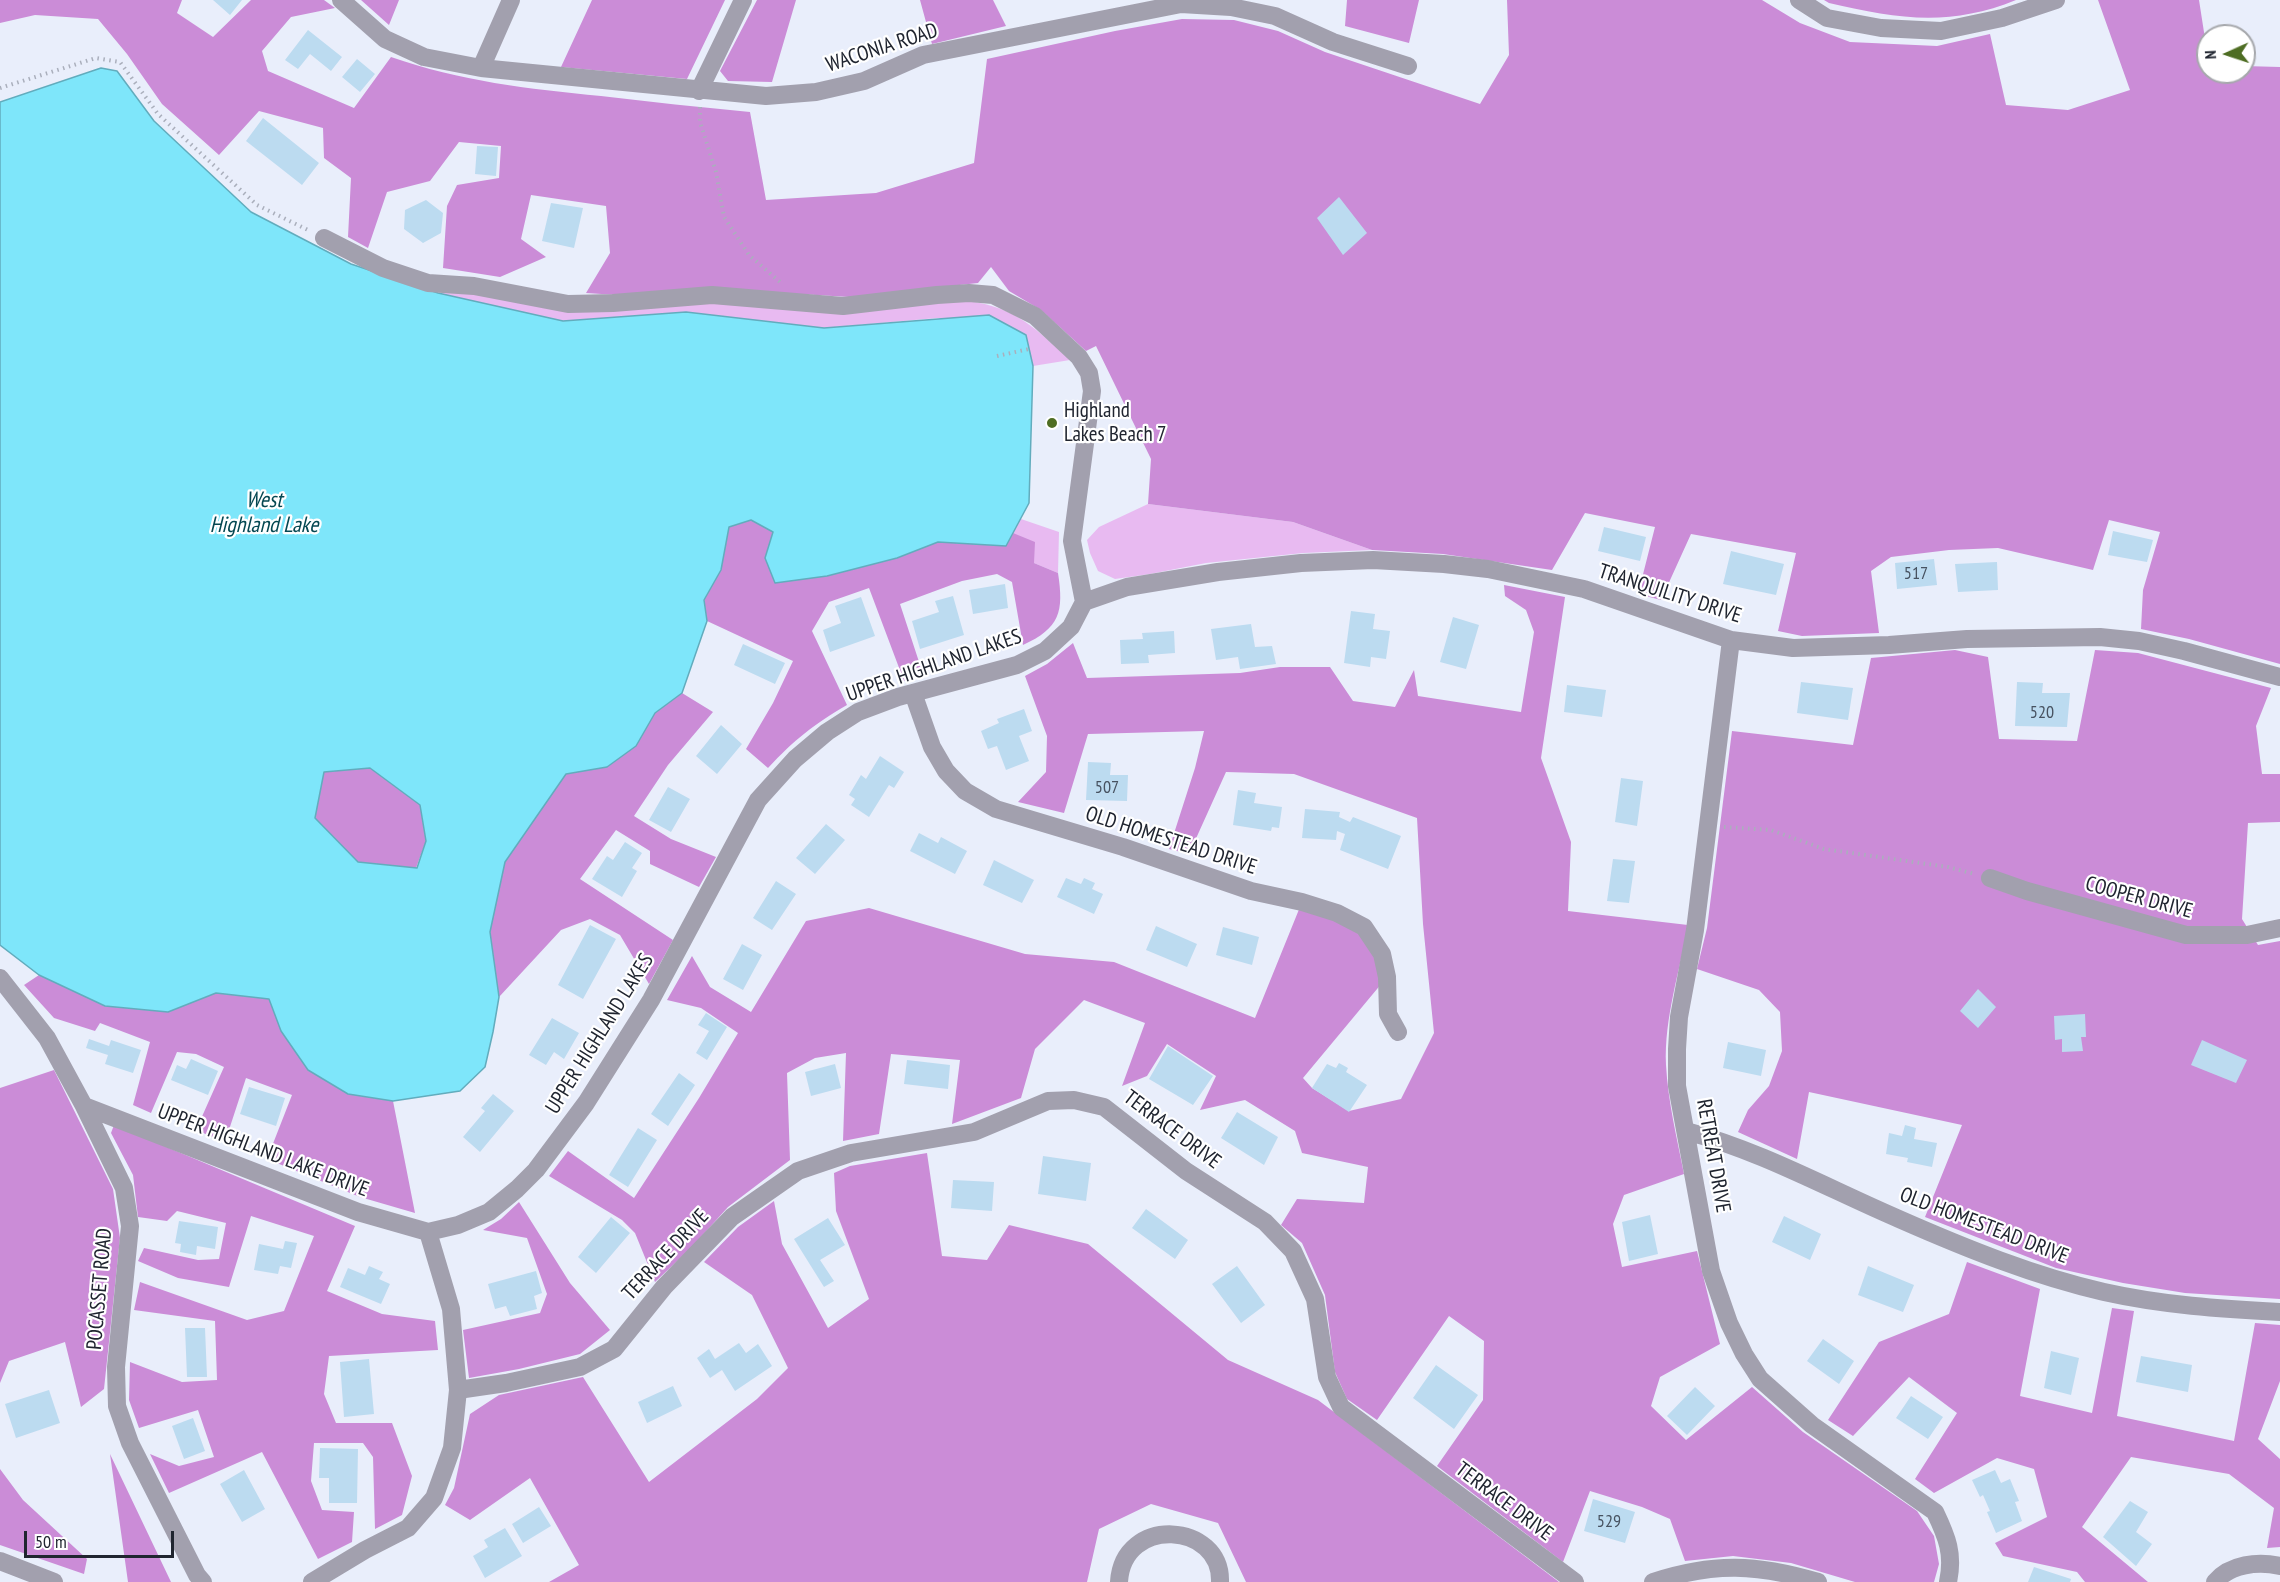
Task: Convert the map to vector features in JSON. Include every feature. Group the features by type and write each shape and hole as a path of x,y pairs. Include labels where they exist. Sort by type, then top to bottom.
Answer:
{"street":[{"name":"WACONIA ROAD","path":"341,0 385,39 424,57 481,68 766,96 816,92 864,81 923,55 1181,4 1231,7 1275,16 1333,42 1408,66"},
{"path":"481,68 511,0"},
{"path":"699,91 743,0"},
{"path":"1799,0 1827,18 1881,28 1941,31 2002,18 2056,0"},
{"path":"324,238 383,268 428,283 474,286 568,304 613,303 712,295 843,306 937,295 969,293 993,295 1035,316 1078,357 1089,374 1092,391 1072,541 1084,602"},
{"name":"TRANQUILITY DRIVE","path":"1084,602 1127,587 1218,572 1301,563 1372,560 1432,563 1488,569 1584,589 1731,640 1792,648 1967,639 2100,637 2139,641 2280,677"},
{"name":"UPPER HIGHLAND LAKES","path":"428,1232 458,1226 489,1212 536,1170 586,1103 651,1000 758,800 795,759 827,732 858,712 913,693 1017,665 1045,651 1071,627 1084,602"},
{"name":"RETREAT DRIVE","path":"1731,640 1695,930 1678,1017 1677,1086 1711,1271 1729,1323 1744,1354 1760,1379 1812,1425 1935,1512 1944,1532 1952,1564 1948,1582"},
{"name":"OLD HOMESTEAD DRIVE","path":"913,693 932,747 946,771 965,791 996,809 1251,891 1302,902 1337,913 1364,927 1382,954 1387,977 1388,1014 1398,1032"},
{"name":"COOPER DRIVE","path":"1990,878 2027,891 2186,935 2247,935 2280,928"},
{"name":"POCASSET ROAD","path":"0,978 47,1038 84,1106 124,1188 130,1226 116,1366 117,1406 130,1443 197,1575 203,1582"},
{"name":"TERRACE DRIVE","path":"458,1390 506,1383 580,1367 614,1348 664,1287 732,1217 798,1171 850,1154 974,1132 1047,1101 1074,1100 1104,1107 1186,1171 1264,1222 1293,1251 1315,1299 1327,1377 1341,1407 1575,1582"},
{"name":"UPPER HIGHLAND LAKE DRIVE","path":"84,1106 358,1212 428,1232"},
{"name":"OLD HOMESTEAD DRIVE","path":"1686,1131 1724,1142 1908,1223 2059,1280 2105,1292 2201,1308 2280,1312"},
{"path":"312,1582 365,1550 408,1528 434,1498 452,1449 458,1390 451,1309 428,1232"},
{"path":"1119,1582 1119,1572 1131,1550 1145,1539 1162,1533 1180,1534 1203,1545 1215,1559 1220,1582"},
{"path":"0,1561 54,1582"},
{"path":"2215,1582 2221,1575 2246,1564 2280,1566"},
{"path":"1653,1582 1686,1571 1732,1567 1788,1573 1818,1582"}],"path":[{"path":"0,88 96,58 120,62 158,114 257,205 324,238"},
{"path":"699,91 700,122 716,172 724,217 749,255 802,303"},
{"path":"997,356 1029,349"},
{"path":"1708,826 1772,830 1824,849 1948,867 1990,878"}],"shaded area":[{"path":"0,0 182,0 177,13 213,37 251,0 324,0 335,8 291,17 262,51 268,71 354,108 391,57 469,78 521,87 750,112 766,200 876,193 974,163 987,59 1182,19 1234,20 1278,31 1325,52 1480,104 1509,55 1507,0 1762,0 1800,23 1850,42 1937,46 1990,34 2006,105 2068,110 2130,90 2098,0 2199,0 2203,24 2196,24 2196,84 2256,84 2256,66 2280,67 2280,664 2189,639 2141,629 2143,590 2160,532 2109,520 2093,570 1998,548 1949,550 1891,557 1871,571 1879,633 1802,636 1778,631 1796,553 1691,534 1661,600 1638,594 1655,527 1585,513 1552,570 1443,554 1372,550 1293,522 1148,504 1151,459 1096,346 1086,351 1041,310 1009,291 991,267 978,283 849,297 800,294 617,295 586,293 610,253 606,206 531,195 521,239 546,257 500,277 443,268 447,206 457,185 499,178 501,146 459,142 430,181 387,192 368,248 348,237 351,178 324,158 323,128 259,111 219,155 162,104 127,54 98,19 35,15 0,23"},
{"path":"361,0 399,0 389,25"},
{"path":"592,0 725,0 687,79 561,67"},
{"path":"757,0 796,0 772,82 728,81 720,71"},
{"path":"920,0 993,0 1006,26 932,44"},
{"path":"1347,0 1419,0 1409,43 1345,26"},
{"path":"1824,0 2016,0 1992,9 1968,14 1923,18 1878,13"},
{"path":"454,291 656,304 969,301 1000,309 1025,322 1070,360 1033,366 1026,335 937,318 824,328 686,312 563,321 438,293"},
{"path":"1148,504 1293,522 1372,550 1303,553 1206,563 1115,579 1098,571 1087,540 1099,527"},
{"path":"1021,519 1059,532 1058,573 1034,563 1013,533"},
{"path":"751,520 773,532 765,558 827,576 897,558 938,542 1006,546 1013,533 1035,542 1034,563 1058,573 1060,598 1057,617 1045,632 1023,645 1012,582 997,574 962,581 900,604 923,674 904,681 869,588 829,602 812,631 847,705 805,733 768,768 746,749 773,703 793,661 707,621 704,600 721,570 729,527"},
{"path":"1504,585 1565,597 1541,758 1571,842 1568,911 1688,925 1670,1012 1666,1047 1669,1093 1684,1174 1624,1195 1613,1224 1622,1267 1697,1251 1720,1344 1660,1377 1651,1406 1686,1440 1752,1387 1803,1432 1917,1511 1934,1536 1939,1564 1934,1582 1855,1582 1791,1563 1733,1556 1685,1561 1670,1519 1642,1507 1590,1491 1563,1562 1437,1466 1483,1400 1484,1341 1449,1316 1377,1420 1347,1399 1335,1372 1325,1295 1302,1243 1281,1225 1297,1199 1364,1203 1368,1167 1302,1153 1295,1131 1245,1100 1200,1110 1216,1076 1167,1044 1147,1076 1122,1086 1145,1023 1084,1000 1035,1049 1021,1098 952,1124 960,1060 891,1054 879,1134 843,1141 846,1053 815,1058 787,1073 790,1160 728,1207 691,1248 655,1282 635,1233 622,1220 549,1176 568,1151 634,1198 699,1098 738,1033 701,1008 667,1000 692,956 710,987 751,1012 806,921 869,908 1025,954 1114,962 1255,1018 1302,902 1364,927 1387,977 1303,1078 1312,1088 1349,1111 1401,1099 1434,1033 1423,924 1417,818 1294,774 1226,772 1189,854 1169,849 1195,768 1204,731 1088,734 1064,813 1018,802 1046,772 1047,736 1025,676 1047,664 1073,643 1087,678 1240,673 1280,667 1330,667 1353,701 1395,707 1414,670 1418,696 1521,712 1534,632 1526,610 1505,596"},
{"path":"1955,650 1988,657 1999,739 2077,741 2095,650 2138,653 2271,688 2256,726 2262,774 2280,774 2280,822 2248,823 2242,919 2258,945 2280,941 2280,1299 2185,1293 2123,1283 2056,1268 1925,1217 1962,1125 1809,1092 1797,1159 1738,1132 1748,1110 1769,1086 1782,1051 1780,1012 1759,990 1697,969 1707,928 1732,731 1853,745 1871,658"},
{"path":"682,693 713,712 668,765 634,816 671,839 716,857 699,887 650,864 650,851 616,830 580,879 673,940 649,984 620,935 590,919 561,930 499,997 490,932 505,862 566,774 607,767 635,746 655,713"},
{"path":"370,768 420,805 426,841 416,868 358,862 315,818 324,772"},
{"path":"39,975 105,1006 168,1012 216,993 269,999 281,1031 348,1094 393,1101 415,1213 360,1197 267,1159 292,1095 246,1078 225,1142 196,1130 224,1067 196,1054 177,1052 151,1113 133,1105 150,1042 100,1023 95,1031 54,1018 24,985"},
{"path":"54,1070 113,1189 120,1238 104,1389 81,1407 65,1342 9,1361 0,1383 0,1088"},
{"path":"114,1125 355,1226 327,1291 382,1314 435,1321 438,1350 329,1356 324,1394 336,1423 392,1423 412,1476 402,1515 375,1529 373,1457 363,1443 314,1443 311,1481 322,1510 354,1512 352,1542 318,1559 262,1452 169,1493 150,1454 179,1466 214,1457 198,1410 139,1428 129,1400 130,1362 182,1382 217,1380 215,1321 134,1310 140,1282 247,1320 284,1311 314,1236 251,1216 229,1287 178,1278 138,1261 144,1248 198,1260 219,1259 226,1223 177,1211 167,1221 138,1217 133,1175 111,1133"},
{"path":"927,1153 942,1256 987,1260 1009,1225 1088,1244 1228,1360 1318,1400 1559,1582 1246,1582 1218,1523 1151,1504 1099,1529 1087,1582 549,1582 579,1565 530,1478 470,1520 445,1505 454,1488 470,1414 499,1395 583,1377 649,1482 757,1399 788,1368 752,1295 704,1262 738,1227 774,1201 782,1244 828,1328 869,1299 836,1211 834,1173 850,1166"},
{"path":"519,1202 570,1283 610,1330 580,1354 469,1378 463,1330 540,1313 547,1294 527,1238 483,1230 501,1219"},
{"path":"1967,1262 2040,1289 2020,1396 2092,1413 2112,1308 2134,1311 2117,1416 2234,1441 2255,1323 2280,1325 2280,1381 2258,1439 2280,1459 2280,1547 2267,1548 2274,1508 2229,1474 2131,1457 2082,1527 2148,1582 2085,1582 2077,1572 2003,1556 1995,1543 2047,1517 2034,1469 1997,1458 1934,1493 1915,1479 1957,1413 1909,1377 1853,1436 1828,1420 1879,1342 1949,1314"},
{"path":"110,1454 171,1582 128,1582"},
{"path":"0,1469 23,1500 87,1559 84,1574 0,1545"}],"water":[{"name":"West Highland Lake","path":"101,68 117,71 154,121 251,212 351,264 438,293 563,321 686,312 824,328 989,315 1026,335 1033,366 1029,503 1006,546 938,542 897,558 827,576 775,583 765,558 773,532 751,520 729,527 721,570 704,600 707,621 682,693 655,713 636,746 607,767 566,774 505,862 490,932 499,997 493,1032 485,1067 460,1091 393,1101 348,1094 308,1070 281,1031 269,999 216,993 168,1012 105,1006 39,975 0,945 0,102","holes":["370,768 420,805 426,841 417,868 358,862 315,818 324,772"]}],"building":[{"path":"213,0 242,0 230,15"},
{"path":"308,30 342,57 331,71 310,54 298,69 285,60"},
{"path":"357,59 375,74 360,92 342,77"},
{"path":"263,118 319,163 302,185 246,141"},
{"path":"477,146 498,147 496,176 475,174"},
{"path":"1339,197 1367,233 1343,255 1317,218"},
{"path":"426,200 443,213 441,233 423,243 404,229 405,210"},
{"path":"551,203 583,208 574,248 542,241"},
{"path":"1604,527 1646,537 1640,561 1598,551"},
{"path":"2113,531 2153,540 2147,562 2108,555"},
{"path":"1731,551 1784,564 1776,595 1723,584"},
{"path":"1934,559 1937,585 1897,589 1895,563"},
{"path":"1997,562 1998,590 1958,592 1955,564"},
{"path":"1005,584 1008,608 973,614 969,590"},
{"path":"953,596 964,635 920,649 912,621 939,612 935,601"},
{"path":"861,597 875,636 830,652 823,630 841,623 835,606"},
{"path":"1351,611 1375,614 1373,629 1390,631 1386,659 1371,657 1370,667 1344,663"},
{"path":"1453,617 1479,625 1466,669 1440,662"},
{"path":"1251,624 1255,647 1272,646 1276,664 1240,669 1238,657 1216,660 1211,629"},
{"path":"1174,631 1175,653 1148,655 1149,663 1121,664 1120,640 1143,639 1142,633"},
{"path":"743,644 785,663 775,684 734,665"},
{"path":"1801,682 1853,688 1848,720 1797,713"},
{"path":"2017,682 2043,683 2042,693 2070,693 2067,727 2015,726"},
{"path":"1567,685 1606,690 1602,717 1564,712"},
{"path":"1024,709 1032,731 1019,736 1029,761 1006,770 997,746 988,749 981,731 999,723 997,719"},
{"path":"721,725 742,744 717,774 696,756"},
{"path":"880,756 904,772 894,788 889,785 869,817 851,805 855,799 849,795 861,775 866,779"},
{"path":"1088,762 1111,763 1110,775 1128,775 1127,801 1086,800"},
{"path":"1621,778 1643,781 1637,826 1615,822"},
{"path":"668,787 690,799 671,832 649,820"},
{"path":"1238,790 1256,793 1254,803 1282,807 1279,828 1272,827 1271,831 1233,825"},
{"path":"1305,809 1340,812 1339,817 1350,822 1353,817 1401,836 1388,869 1340,850 1345,834 1337,831 1336,840 1302,838"},
{"path":"826,824 845,840 815,874 796,858"},
{"path":"919,833 938,843 941,837 967,851 955,874 910,851"},
{"path":"625,842 642,853 632,868 637,871 622,897 592,879 607,856 613,860"},
{"path":"1613,859 1635,861 1629,903 1607,901"},
{"path":"994,860 1034,880 1022,903 983,885"},
{"path":"1066,878 1081,884 1084,878 1095,883 1092,889 1103,894 1094,914 1057,897"},
{"path":"776,881 796,894 772,930 753,918"},
{"path":"590,925 616,939 583,999 558,985"},
{"path":"1156,926 1197,944 1187,967 1146,950"},
{"path":"1223,927 1259,937 1252,965 1216,955"},
{"path":"742,944 762,955 743,990 723,979"},
{"path":"1978,989 1996,1007 1978,1028 1960,1011"},
{"path":"706,1013 727,1027 707,1060 696,1053 709,1031 698,1025"},
{"path":"2085,1014 2086,1037 2081,1037 2083,1051 2062,1052 2062,1039 2055,1040 2054,1016"},
{"path":"552,1018 579,1033 564,1059 554,1052 546,1065 529,1055"},
{"path":"89,1039 109,1046 111,1040 141,1050 133,1073 105,1064 108,1055 86,1048"},
{"path":"2202,1040 2247,1060 2236,1083 2191,1065"},
{"path":"1728,1042 1766,1050 1761,1076 1723,1068"},
{"path":"1168,1046 1213,1076 1193,1105 1149,1079"},
{"path":"191,1059 218,1071 208,1095 171,1080 177,1065 186,1069"},
{"path":"907,1060 950,1065 948,1089 904,1084"},
{"path":"1339,1063 1348,1068 1346,1072 1367,1085 1349,1112 1312,1088 1327,1064 1336,1068"},
{"path":"835,1064 841,1088 811,1096 805,1072"},
{"path":"679,1073 695,1085 668,1126 651,1114"},
{"path":"249,1087 285,1098 276,1126 240,1114"},
{"path":"493,1094 514,1111 480,1152 463,1137 485,1111 481,1108"},
{"path":"1237,1112 1278,1137 1264,1165 1221,1138"},
{"path":"1905,1125 1916,1128 1914,1139 1937,1143 1932,1167 1907,1162 1908,1158 1886,1154 1889,1133 1902,1136"},
{"path":"638,1128 657,1140 628,1187 609,1175"},
{"path":"1043,1156 1091,1163 1086,1201 1038,1194"},
{"path":"953,1180 994,1182 992,1211 951,1208"},
{"path":"1146,1209 1188,1240 1175,1259 1132,1228"},
{"path":"1650,1215 1658,1254 1629,1261 1622,1222"},
{"path":"1784,1216 1821,1234 1810,1260 1772,1242"},
{"path":"611,1217 630,1233 596,1273 578,1257"},
{"path":"828,1218 845,1245 820,1260 834,1281 824,1287 794,1239"},
{"path":"179,1221 218,1227 215,1249 197,1246 196,1255 180,1252 181,1244 175,1243"},
{"path":"285,1241 297,1243 291,1268 280,1266 278,1274 254,1270 259,1244 283,1249"},
{"path":"369,1266 383,1272 379,1279 390,1284 381,1304 340,1287 348,1268 365,1275"},
{"path":"1237,1266 1265,1305 1241,1323 1212,1284"},
{"path":"1868,1266 1914,1285 1903,1312 1858,1295"},
{"path":"536,1271 542,1293 534,1296 537,1309 510,1316 506,1306 495,1309 488,1284"},
{"path":"185,1328 205,1328 207,1377 187,1377"},
{"path":"1823,1339 1854,1361 1839,1384 1807,1361"},
{"path":"739,1343 746,1353 758,1344 772,1366 735,1391 722,1370 710,1378 697,1358 709,1349 715,1359"},
{"path":"2051,1351 2079,1358 2071,1395 2044,1388"},
{"path":"2141,1356 2192,1365 2188,1392 2136,1382"},
{"path":"369,1359 374,1414 344,1417 340,1362"},
{"path":"1436,1365 1478,1395 1454,1429 1413,1398"},
{"path":"673,1386 682,1406 647,1423 638,1402"},
{"path":"1695,1387 1715,1406 1687,1435 1667,1416"},
{"path":"49,1390 60,1423 16,1438 5,1404"},
{"path":"1911,1396 1943,1417 1928,1439 1896,1418"},
{"path":"193,1418 205,1451 184,1459 172,1426"},
{"path":"320,1448 358,1449 357,1503 329,1503 329,1478 319,1478"},
{"path":"244,1470 265,1509 242,1522 220,1484"},
{"path":"1995,1470 2001,1483 2010,1479 2019,1501 2015,1502 2022,1521 1996,1533 1983,1495 1980,1497 1972,1480"},
{"path":"1593,1499 1635,1512 1625,1543 1584,1531"},
{"path":"2130,1501 2148,1512 2136,1532 2152,1544 2136,1566 2103,1537"},
{"path":"539,1507 551,1526 523,1543 512,1524"},
{"path":"505,1528 522,1556 485,1578 473,1556 488,1547 484,1540"},
{"path":"2034,1567 2071,1579 2070,1582 2028,1582"}],"place":[{"name":"Highland Lakes Beach 7","path":"1052,423"}]}
